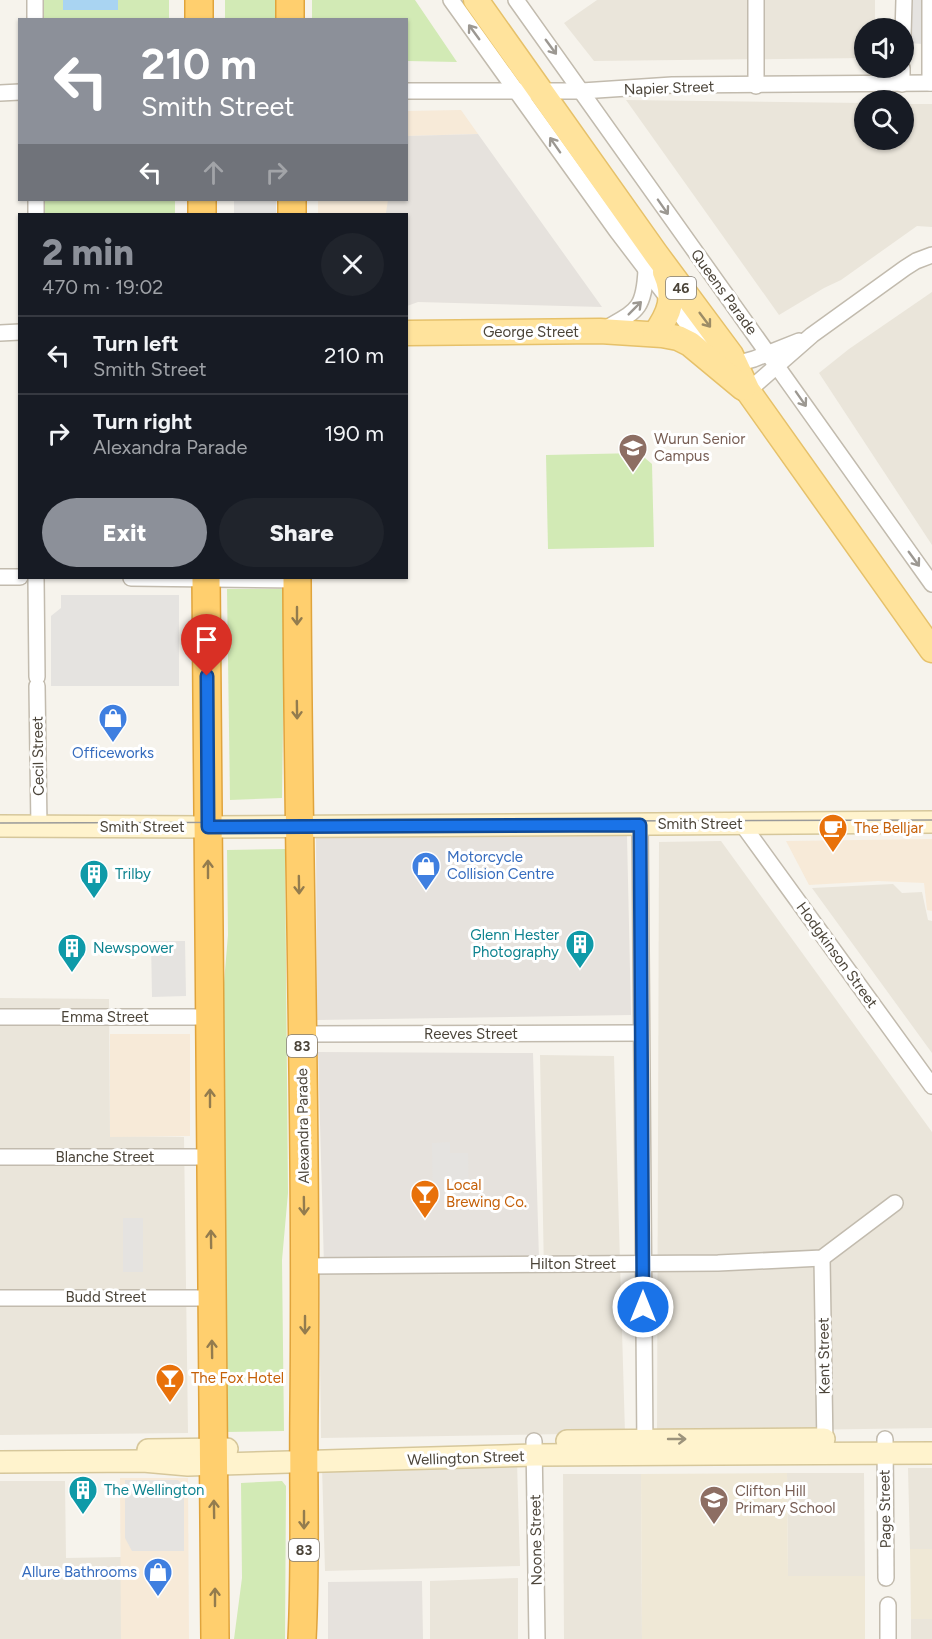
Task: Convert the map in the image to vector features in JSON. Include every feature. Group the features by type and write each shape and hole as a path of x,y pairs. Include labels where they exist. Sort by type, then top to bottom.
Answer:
{"highway":[{"path":"199,0 199,18"},
{"path":"290,0 290,18"},
{"path":"206,579 215,1639"},
{"name":"Alexandra Parade","path":"297,579 298,826 305,1266 302,1639"}],"main road":[{"name":"Queens Parade","path":"462,2 748,391 932,650"},
{"path":"651,262 669,281 671,303 665,320 655,334"},
{"name":"George Street","path":"408,333 655,334"},
{"name":"Queens Parade","path":"655,334 685,341 730,367"}],"street":[{"path":"35,0 35,18"},
{"name":"Queens Parade","path":"516,0 932,584"},
{"path":"756,0 756,86"},
{"path":"903,18 904,0"},
{"path":"930,0 931,84"},
{"path":"902,78 902,84"},
{"name":"Napier Street","path":"408,91 582,91 672,85 931,84"},
{"path":"0,93 18,92"},
{"path":"748,391 773,359 812,335 905,268 932,255"},
{"path":"600,332 637,309 644,295 651,262"},
{"name":"Queens Parade","path":"671,303 730,367"},
{"path":"0,333 18,332"},
{"path":"730,367 773,359"},
{"path":"0,577 18,577"},
{"name":"Cecil Street","path":"36,579 39,827"},
{"name":"Smith Street","path":"0,826 208,827 932,822"},
{"name":"Hodgkinson Street","path":"742,824 932,1086"},
{"path":"640,825 645,1447"},
{"name":"Emma Street","path":"0,1017 209,1017"},
{"name":"Reeves Street","path":"301,1034 641,1034"},
{"name":"Blanche Street","path":"0,1157 210,1157"},
{"path":"822,1258 895,1203"},
{"name":"Hilton Street","path":"305,1266 643,1264 822,1258"},
{"name":"Kent Street","path":"822,1258 825,1447"},
{"name":"Budd Street","path":"0,1298 212,1298"},
{"name":"Wellington Street","path":"0,1452 214,1457 535,1448 885,1446 932,1440"},
{"name":"Wellington Street","path":"885,1446 932,1453"},
{"name":"Page Street","path":"885,1446 886,1578"},
{"name":"Noone Street","path":"535,1448 537,1639"},
{"name":"Wellington Street","path":"0,1462 143,1461 181,1465 214,1457"},
{"path":"888,1605 888,1639"}],"shaded area":[{"path":"597,0 875,0 875,18 854,18 854,58 594,61 564,23"},
{"path":"909,0 924,0 923,44 914,43 914,18 909,18"},
{"path":"626,100 854,103 854,150 914,150 914,104 932,104 932,227 917,226 841,280 779,315"},
{"path":"461,110 478,134 408,136 408,111"},
{"path":"478,134 602,307 418,302 408,306 408,213 386,213 388,201 408,201 408,136"},
{"path":"234,201 276,201 276,213 234,213"},
{"path":"318,201 390,201 390,213 318,213"},
{"path":"932,292 932,545 819,373 849,349"},
{"path":"61,595 179,595 179,686 51,686 51,616 61,608"},
{"path":"316,836 627,836 631,1015 317,1020"},
{"path":"932,839 932,911 927,910 924,883 878,881 809,885 786,841"},
{"path":"721,841 932,1132 932,1428 657,1432 659,842"},
{"path":"893,884 902,893 922,892 928,920 932,921 932,1053 812,888"},
{"path":"151,941 185,941 186,996 152,997"},
{"path":"0,998 109,999 110,1136 184,1137 188,1433 0,1435"},
{"path":"110,1034 190,1034 190,1136 110,1137"},
{"path":"318,1052 533,1053 539,1259 324,1266"},
{"path":"540,1055 614,1056 625,1433 321,1438 319,1271 544,1273"},
{"path":"450,1142 450,1153 468,1153 469,1199 433,1201 432,1143"},
{"path":"123,1218 143,1218 143,1272 123,1272"},
{"path":"517,1461 520,1566 325,1571 322,1466"},
{"path":"908,1468 932,1468 932,1549 910,1549"},
{"path":"787,1473 864,1473 865,1576 788,1576"},
{"name":"Clifton Hill Primary School","path":"787,1473 788,1576 865,1576 865,1639 642,1639 641,1474"},
{"path":"563,1474 641,1474 642,1639 564,1639"},
{"path":"120,1478 188,1478 189,1639 121,1639"},
{"path":"125,1480 178,1480 184,1486 184,1551 132,1551 125,1538"},
{"path":"0,1481 65,1481 66,1558 121,1557 121,1639 0,1639"},
{"path":"910,1549 932,1549 932,1619 911,1619"},
{"path":"518,1578 518,1639 430,1639 430,1581"},
{"path":"422,1581 423,1639 328,1639 328,1582"},
{"path":"911,1619 932,1619 932,1639 911,1639"}],"green space":[{"path":"43,0 169,0 169,18 43,18"},
{"path":"225,0 281,0 282,18 225,18"},
{"path":"312,0 415,0 457,62 408,61 408,18 312,18"},
{"path":"44,201 175,201 175,213 44,213"},
{"path":"639,453 652,464 654,547 548,549 546,455"},
{"path":"227,589 285,589 282,798 230,800"},
{"path":"285,849 288,1193 282,1260 284,1431 226,1432 222,1006 228,935 227,850"},
{"path":"282,1481 286,1486 285,1639 234,1639 242,1578 241,1483"}],"water":[{"path":"63,0 118,0 118,10 63,10"}],"tram line":[{"path":"0,823 932,820"},
{"path":"239,831 419,830"}],"place":[{"name":"Wurun Senior Campus","path":"633,474"},
{"name":"Officeworks","path":"113,744"},
{"name":"The Belljar","path":"833,854"},
{"name":"Motorcycle Collision Centre","path":"426,892"},
{"name":"Trilby","path":"94,900"},
{"name":"Glenn Hester Photography","path":"580,970"},
{"name":"Newspower","path":"72,974"},
{"name":"Local Brewing Co.","path":"425,1220"},
{"name":"The Fox Hotel","path":"170,1404"},
{"name":"The Wellington","path":"83,1516"},
{"name":"Clifton Hill Primary School","path":"714,1526"},
{"name":"Allure Bathrooms","path":"158,1598"}],"route":[{"path":"207,676 208,827 640,825 643,1307"}]}
